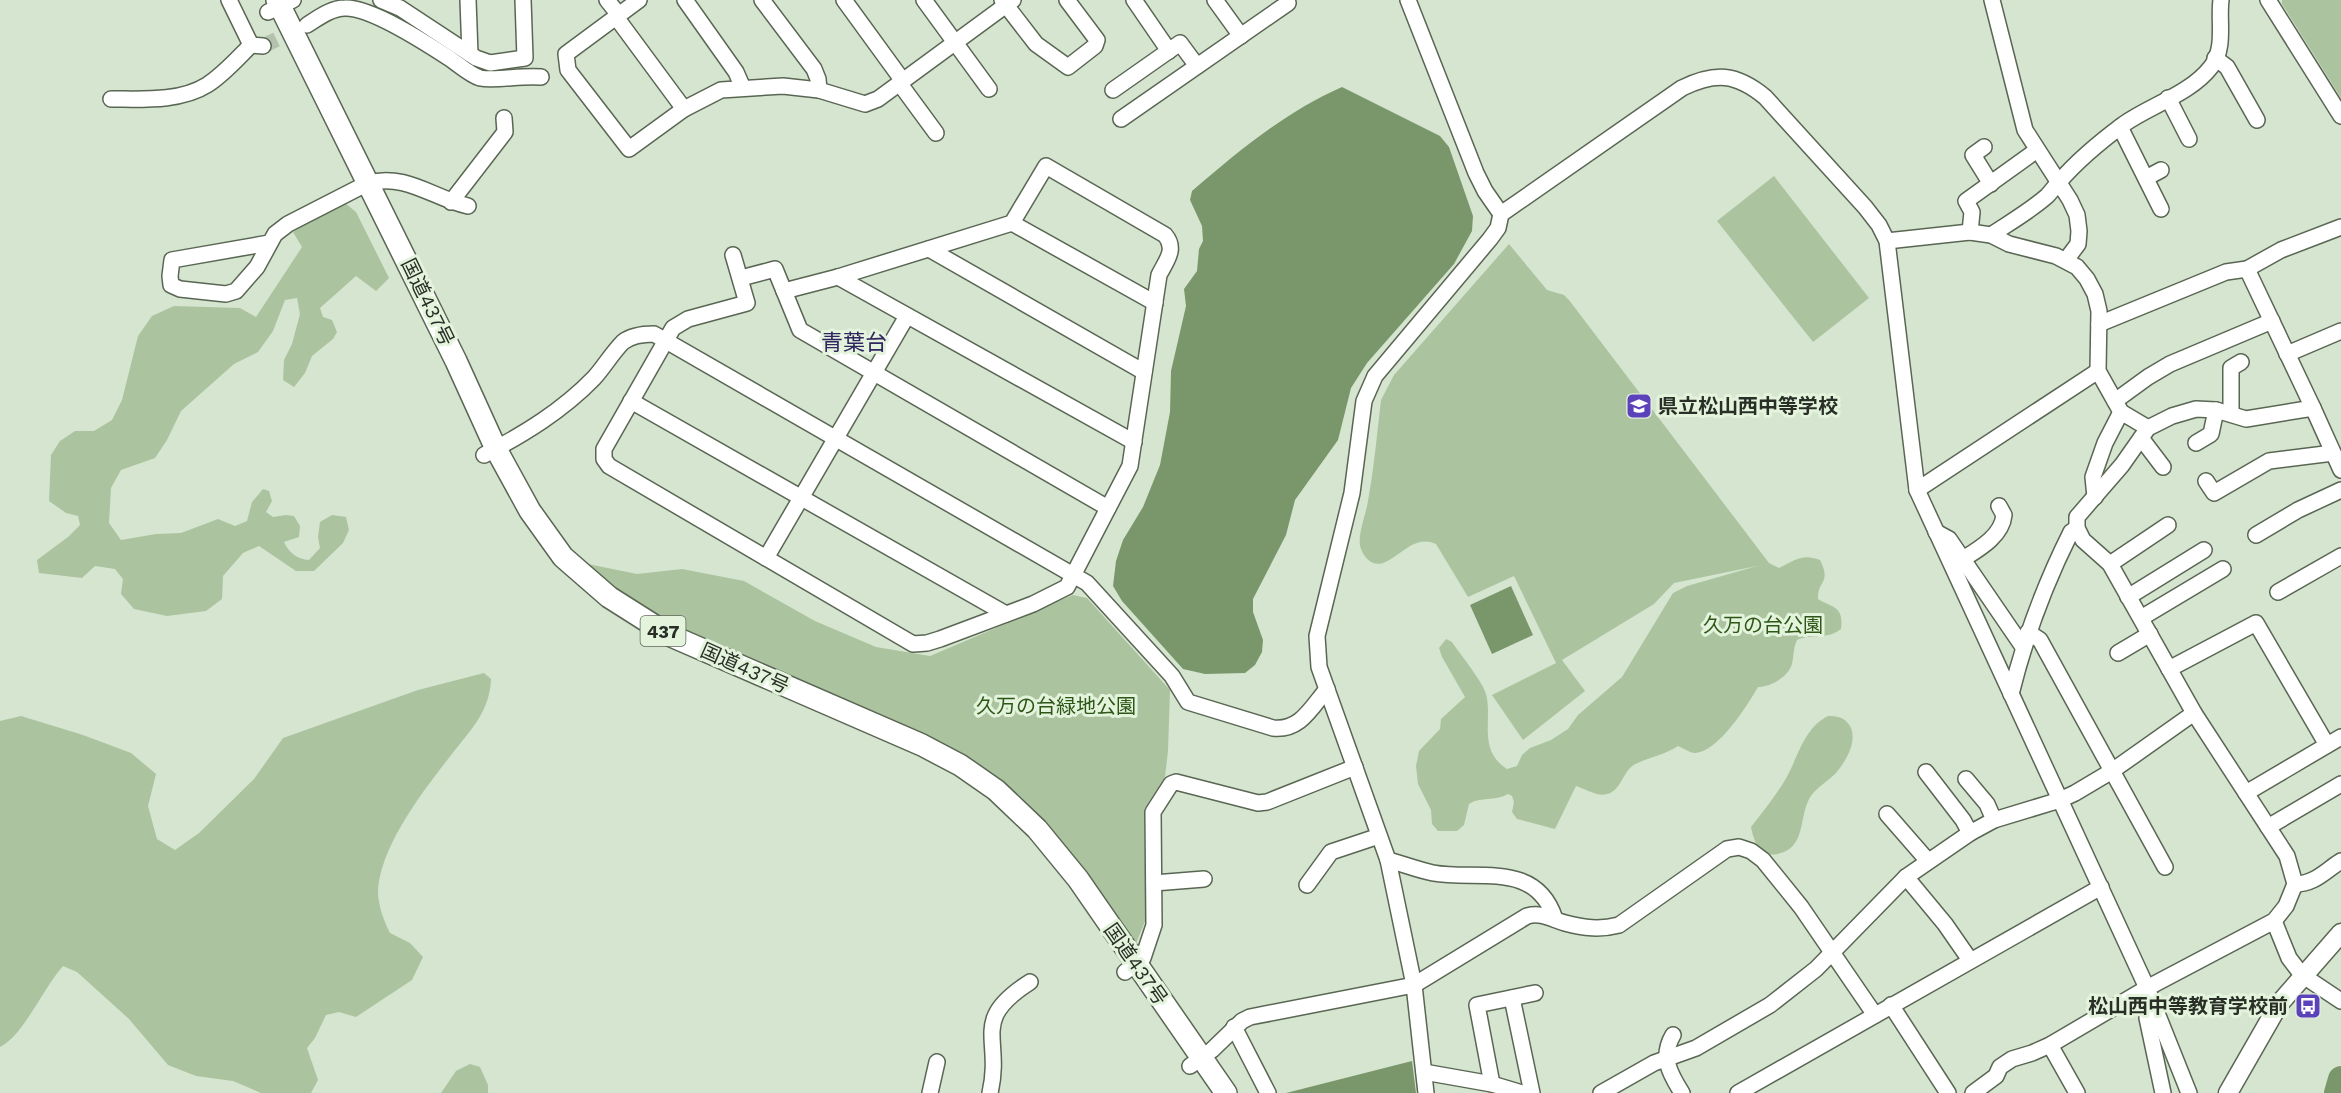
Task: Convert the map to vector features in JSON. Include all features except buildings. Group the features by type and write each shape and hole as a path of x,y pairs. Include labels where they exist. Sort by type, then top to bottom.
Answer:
{"highway":[{"name":"国道437号","path":"276,4 362,186 456,361 490,452 563,557 618,604 669,635 922,745 960,765 996,790 1019,810 1078,879 1130,968 1195,1062 1226,1093"},
{"name":"国道437号","path":"1195,1062 1209,1093"}],"main road":[{"path":"2228,1093 2279,1004 2341,933"}],"street":[{"path":"111,99 147,99 192,92 207,85 257,46 229,0"},
{"path":"381,0 413,17 470,54 490,63 525,58 523,0"},
{"path":"413,0 413,17"},
{"path":"468,0 470,54"},
{"path":"607,0 684,109"},
{"path":"639,0 566,54 568,70 629,149 684,109 721,90 783,87 819,90 865,105 878,99 1007,2 1036,44 1068,67 1095,46 1097,40 1067,0"},
{"path":"685,0 736,72 743,88"},
{"path":"762,0 814,69 819,90"},
{"path":"844,0 936,133"},
{"path":"924,0 989,89"},
{"path":"1134,0 1169,51"},
{"path":"1215,0 1241,36"},
{"path":"1121,118 1288,3 1286,0"},
{"path":"1408,0 1476,173 1485,191 1502,214"},
{"path":"1992,0 2025,130 2059,181 2077,215 2078,244 2066,260"},
{"path":"1991,235 2048,196 2059,181 2098,144 2120,127 2198,80 2212,65 2215,58 2221,31 2219,11 2221,0"},
{"path":"2268,0 2341,116"},
{"path":"307,25 328,12 345,8 364,12 425,43 478,77 493,79 522,75 541,77"},
{"path":"1113,90 1130,70 1180,44 1197,66"},
{"path":"2215,58 2227,67 2249,115"},
{"path":"1426,1093 1414,985 1388,860 1319,667 1317,636 1345,527 1355,474 1361,418 1369,387 1375,376 1490,239 1498,228 1502,214 1682,88 1700,80 1718,76 1734,78 1750,84 1766,97 1865,207 1879,225 1887,241 1917,490 2147,987 2189,1093"},
{"path":"2168,98 2188,139"},
{"path":"451,202 505,132 504,118"},
{"path":"2120,127 2161,209"},
{"path":"1984,147 1973,155 1991,184"},
{"path":"1970,232 1972,212 1966,201 2037,150"},
{"path":"733,255 747,303 688,319 673,328 604,449 604,459 609,466 913,644 940,639 1056,594 1067,587 1130,466 1159,275 1172,251 1170,240 1046,166 1012,223 838,277 784,291"},
{"path":"2146,178 2161,170"},
{"path":"269,243 172,260 171,285 180,289 226,294 236,291 257,267 275,234 288,224 362,186 381,180 406,182 451,202 468,206"},
{"path":"1012,223 1155,303"},
{"path":"2099,324 2226,272 2247,269 2281,250 2341,227"},
{"path":"1887,241 1970,232 1991,235 2009,244 2066,260 2077,267 2095,294 2099,311 2098,371 2118,407 2145,433 2163,467"},
{"path":"929,249 1144,372"},
{"path":"741,278 775,269 800,330 1108,508"},
{"path":"2247,269 2313,408 2334,444 2341,470"},
{"path":"838,277 1134,442"},
{"path":"766,558 834,437 907,315"},
{"path":"2095,496 2093,477 2118,407 2148,376 2170,364 2272,321"},
{"path":"2288,354 2341,331"},
{"path":"490,452 536,427 573,398 594,378 623,342 641,334 654,334 1074,575 1097,592 1172,675 1188,702 1273,728 1286,729 1302,719 1327,689"},
{"path":"2231,414 2231,368 2241,362"},
{"path":"1917,490 2098,371"},
{"path":"631,401 1006,614"},
{"path":"1974,1093 1996,1076 2000,1067 2012,1059 2050,1045 2147,987 2274,921 2286,906 2295,884 2287,856 2194,713 2110,564 2083,540 2077,528 2077,517 2145,433 2172,416 2196,409 2216,410 2246,419 2313,408"},
{"path":"2196,443 2211,434 2216,410"},
{"path":"2206,481 2214,493 2268,461 2334,444"},
{"path":"2256,535 2298,510 2341,490"},
{"path":"1963,560 1982,547 2000,529 2004,515 1999,506"},
{"path":"2110,564 2168,525"},
{"path":"2011,694 2026,640 2049,578 2071,532 2077,528"},
{"path":"1934,530 1949,540 2026,640"},
{"path":"2128,597 2204,550"},
{"path":"2282,584 2341,556"},
{"path":"2140,618 2223,568"},
{"path":"2169,669 2256,623 2276,644 2327,745"},
{"path":"2118,653 2150,634"},
{"path":"2026,640 2040,640 2165,867"},
{"path":"1600,1093 1654,1063 1696,1048 1770,1005 1816,969 1906,877 1970,833 1994,820 2060,800 2112,771 2194,713"},
{"path":"2246,792 2341,737"},
{"path":"1130,968 1146,951 1154,925 1153,812 1171,784 1176,782 1258,803 1267,802 1355,767"},
{"path":"1926,772 1970,833"},
{"path":"1966,778 1987,804 1994,820"},
{"path":"2268,827 2341,784"},
{"path":"1887,814 1928,861"},
{"path":"1307,885 1331,852 1379,836"},
{"path":"1195,1062 1250,1017 1414,985 1527,916 1535,914 1586,927 1604,928 1619,925 1727,849 1739,847 1763,860 1801,907 1875,1015"},
{"path":"1388,860 1434,873 1503,875 1538,891 1552,909 1555,919"},
{"path":"2295,884 2308,884 2315,881 2341,861"},
{"path":"1906,877 1945,924 1970,960"},
{"path":"1154,883 1204,879"},
{"path":"1738,1093 2101,887"},
{"path":"2274,921 2289,958 2302,975 2341,1001"},
{"path":"990,1093 993,1059 992,1020 1000,1005 1030,982"},
{"path":"1492,1084 1478,1005 1535,993"},
{"path":"1512,998 1532,1093"},
{"path":"1891,1005 1948,1093"},
{"path":"2155,1009 2149,1013 2147,1018 2163,1093"},
{"path":"1234,1028 1268,1093"},
{"path":"1673,1035 1668,1043 1666,1058 1668,1068 1682,1093"},
{"path":"2050,1045 2077,1093"},
{"path":"930,1093 937,1062"},
{"path":"1424,1072 1492,1084 1522,1093"}],"green space":[{"path":"2282,0 2341,0 2341,98 2282,4"},
{"path":"1774,176 1869,298 1813,342 1717,221"},
{"path":"345,203 356,212 389,278 376,291 356,276 320,308 323,317 332,320 337,332 333,339 312,356 305,373 294,387 283,380 284,360 292,344 300,314 297,298 285,300 273,331 258,352 234,364 181,411 155,458 121,470 111,488 109,523 121,540 156,534 181,533 218,519 235,526 247,521 252,502 263,489 269,491 272,501 266,512 273,517 294,516 300,526 299,537 284,542 294,555 309,560 320,548 318,537 320,522 332,515 346,517 349,530 343,543 314,571 296,571 259,546 243,553 223,576 222,599 206,611 167,616 134,609 121,594 123,579 115,569 95,566 82,578 39,573 37,560 80,525 78,516 66,513 49,501 51,455 60,441 75,431 94,431 112,420 122,400 138,336 152,316 174,306 240,308 256,317 302,247 293,232 329,208"},
{"name":"久万の台公園","path":"1509,244 1547,290 1564,295 1569,300 1769,563 1779,568 1803,557 1820,560 1825,574 1818,599 1833,606 1839,612 1841,629 1831,634 1797,640 1792,664 1787,673 1774,683 1758,687 1731,727 1704,751 1693,753 1678,746 1640,762 1628,770 1611,793 1596,794 1576,786 1555,829 1517,819 1512,812 1514,802 1512,796 1508,794 1469,804 1464,825 1457,831 1438,831 1432,824 1431,810 1418,784 1416,766 1419,751 1440,729 1441,719 1465,697 1439,648 1446,639 1452,642 1484,689 1488,704 1489,744 1492,753 1507,769 1517,766 1522,755 1530,748 1551,740 1568,729 1578,715 1622,677 1673,593 1687,586 1757,566 1674,583 1654,604 1562,660 1585,691 1523,740 1492,695 1556,663 1514,576 1468,597 1436,544 1421,542 1415,544 1390,560 1379,564 1365,557 1360,546 1360,535 1370,489 1381,400 1394,375"},
{"name":"久万の台緑地公園","path":"578,562 637,574 682,569 744,581 815,621 876,647 930,656 1073,595 1087,598 1170,690 1165,777 1144,809 1146,919 1135,946 1057,836 1010,788 981,770 707,641 616,593"},
{"path":"484,673 491,679 484,709 406,818 386,857 380,876 378,894 382,914 390,933 410,943 423,957 412,980 356,1017 339,1012 326,1015 315,1038 307,1048 318,1080 311,1093 261,1093 233,1081 196,1076 168,1065 129,1019 77,972 63,966 17,1033 0,1047 0,721 21,716 131,753 156,774 148,806 157,839 175,850 199,833 254,779 283,738 418,690"},
{"path":"1828,716 1842,718 1851,728 1852,740 1849,752 1835,774 1811,796 1796,842 1784,852 1774,855 1767,853 1758,846 1751,827 1782,785 1812,729"},
{"path":"470,1064 480,1067 488,1085 488,1093 441,1093 456,1071"}],"shaded area":[{"path":"1342,87 1440,136 1449,147 1473,216 1472,231 1454,264 1367,363 1351,388 1338,440 1295,500 1286,535 1253,599 1253,612 1263,640 1262,652 1255,665 1245,673 1205,674 1183,669 1122,601 1113,586 1116,561 1123,540 1143,507 1160,465 1170,412 1171,371 1186,306 1184,289 1197,271 1199,249 1203,241 1202,226 1190,200 1192,191 1282,120"},
{"path":"1511,586 1533,635 1492,654 1470,605"},
{"path":"1412,1061 1416,1093 1286,1093"}],"waterway":[{"path":"2337,1093 2341,1079"}],"tunnel":[{"path":"263,46 301,28"}],"place":[{"name":"県立松山西中等学校","path":"1639,406"},
{"name":"松山西中等教育学校前","path":"2308,1006"}],"district":[{"name":"青葉台","path":"854,342"}]}
